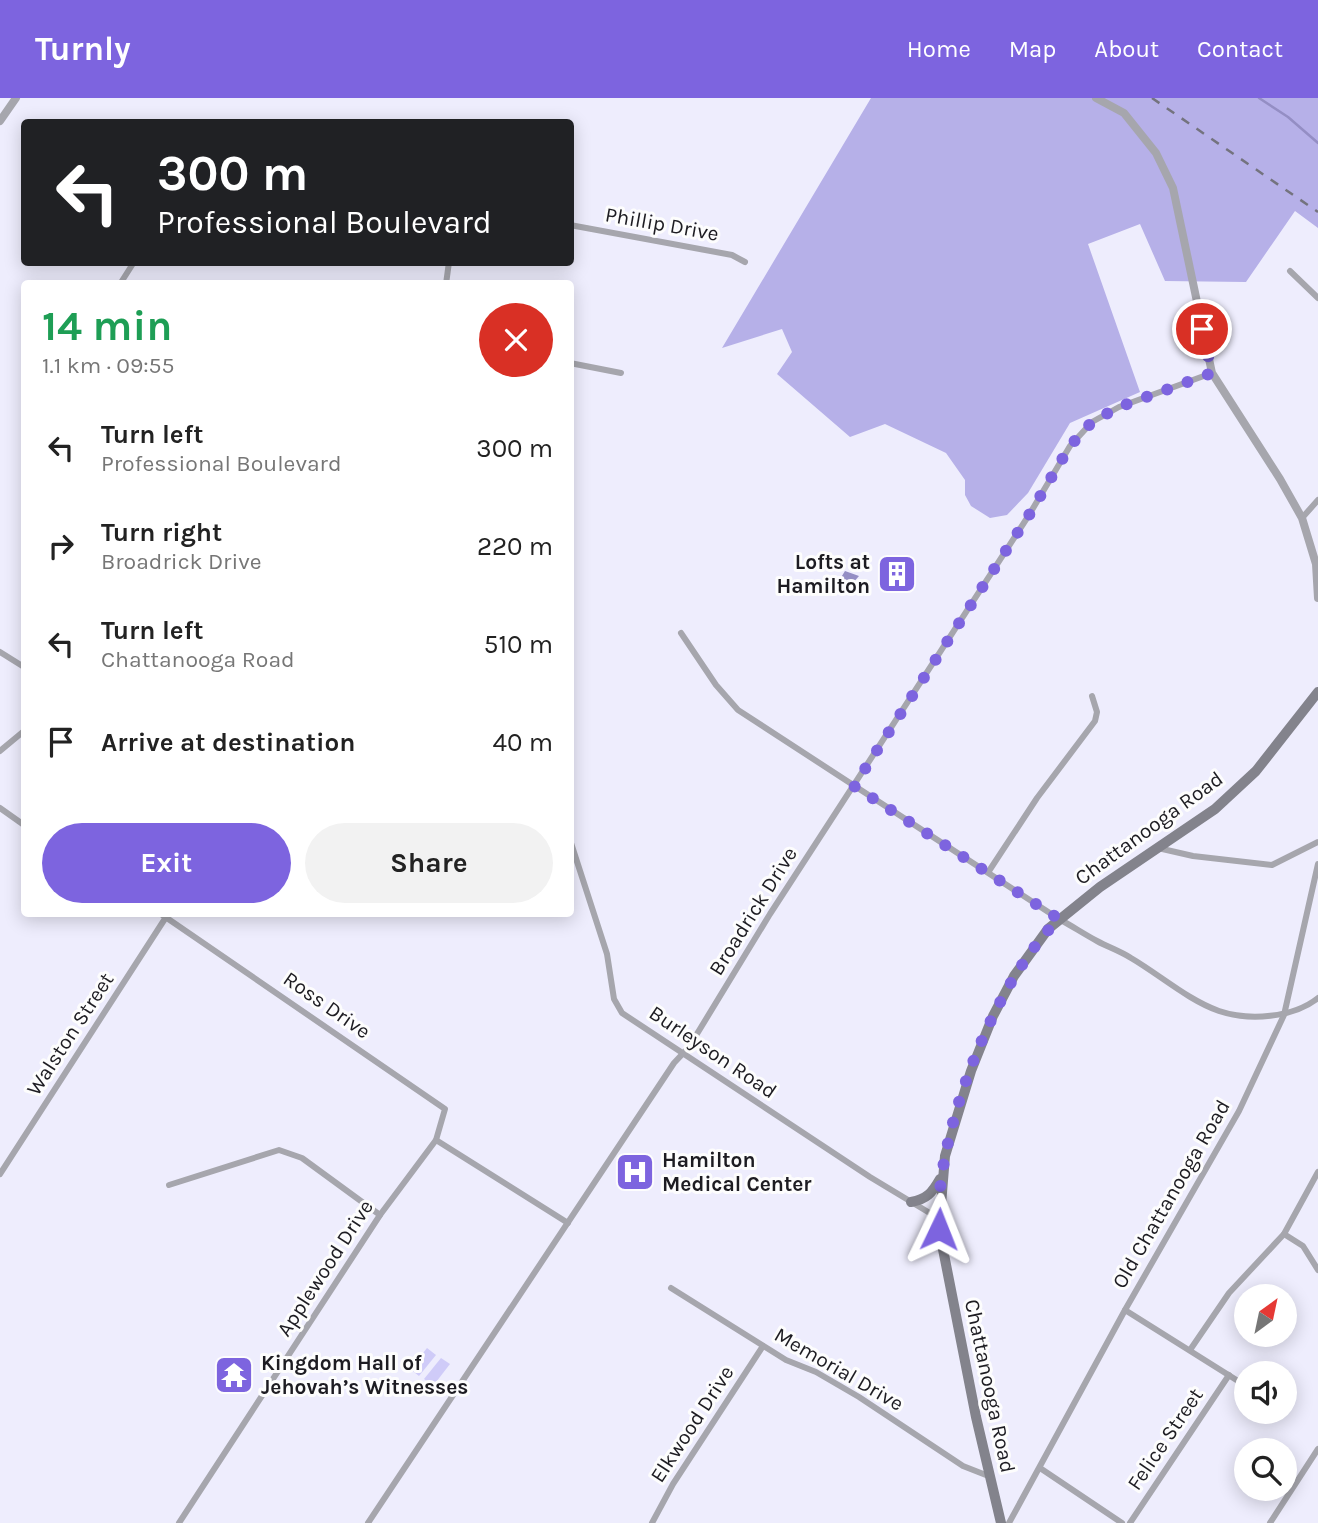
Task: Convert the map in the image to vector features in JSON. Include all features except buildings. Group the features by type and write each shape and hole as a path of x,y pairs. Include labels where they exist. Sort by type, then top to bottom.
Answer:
{"main road":[{"name":"Chattanooga Road","path":"1001,1523 943,1256 938,1218 942,1175 954,1121 993,1016 1015,974 1048,929 1100,887 1215,809 1256,771 1318,692"},
{"path":"911,1202 923,1200 932,1194 942,1175"}],"street":[{"path":"0,121 16,98"},
{"path":"1096,98 1124,113 1156,153 1172,188 1212,373 1302,518 1316,564 1318,598"},
{"name":"Phillip Drive","path":"574,227 732,255 745,262"},
{"path":"1290,271 1318,298"},
{"path":"574,364 621,373"},
{"name":"Broadrick Drive","path":"368,1523 674,1063 690,1047 770,914 1029,515 1070,446 1092,422 1119,407 1212,373"},
{"path":"1302,518 1318,500"},
{"path":"681,633 716,685 738,710 1059,919 1098,942 1128,955 1200,1002 1221,1012 1284,1015 1309,1005 1318,998"},
{"path":"0,652 21,665"},
{"path":"989,871 1037,798 1095,721 1097,712 1092,696"},
{"path":"0,751 21,734"},
{"path":"0,808 21,823"},
{"path":"1158,848 1193,856 1272,865 1318,842"},
{"name":"Burleyson Road","path":"574,852 607,954 617,1006 622,1013 938,1218"},
{"name":"Old Chattanooga Road","path":"1009,1523 1125,1310 1239,1111 1284,1015 1318,864"},
{"name":"Walston Street","path":"0,1174 164,917"},
{"name":"Ross Drive","path":"168,917 445,1110 436,1140"},
{"path":"436,1140 568,1223"},
{"name":"Applewood Drive","path":"179,1523 380,1215 436,1140"},
{"path":"169,1185 279,1150 302,1158 380,1215"},
{"path":"1190,1350 1229,1293 1284,1234 1318,1172"},
{"path":"1284,1234 1303,1246 1318,1270"},
{"name":"Memorial Drive","path":"671,1288 786,1360 827,1378 963,1466 991,1477"},
{"path":"1125,1310 1234,1378"},
{"name":"Elkwood Drive","path":"652,1523 673,1485 763,1346"},
{"name":"Felice Street","path":"1130,1523 1229,1375"},
{"path":"1270,1523 1318,1449"},
{"path":"1040,1468 1122,1523"}],"shaded area":[{"path":"871,98 1318,98 1318,228 1295,211 1246,282 1165,281 1140,224 1088,244 1140,392 1070,423 1028,493 1007,515 990,518 971,506 965,495 965,480 946,453 885,424 850,437 777,374 792,352 782,329 722,348"},
{"path":"845,571 859,576 852,584 855,586 849,595 839,589 837,584"},
{"path":"427,1348 436,1355 419,1376 410,1369"},
{"path":"441,1358 450,1364 433,1386 424,1379"}],"waterway":[{"path":"1259,98 1288,117 1318,143"}],"railway":[{"path":"1152,98 1318,212"}],"place":[{"name":"Lofts at Hamilton","path":"897,574"},
{"name":"Hamilton Medical Center","path":"635,1172"},
{"name":"Kingdom Hall of Jehovah’s Witnesses","path":"234,1375"}],"route":[{"path":"939,1229 945,1156 971,1071 993,1016 1015,974 1048,929 1059,919 989,871 854,786 1029,515 1070,446 1092,422 1119,407 1212,373 1202,329"}]}
